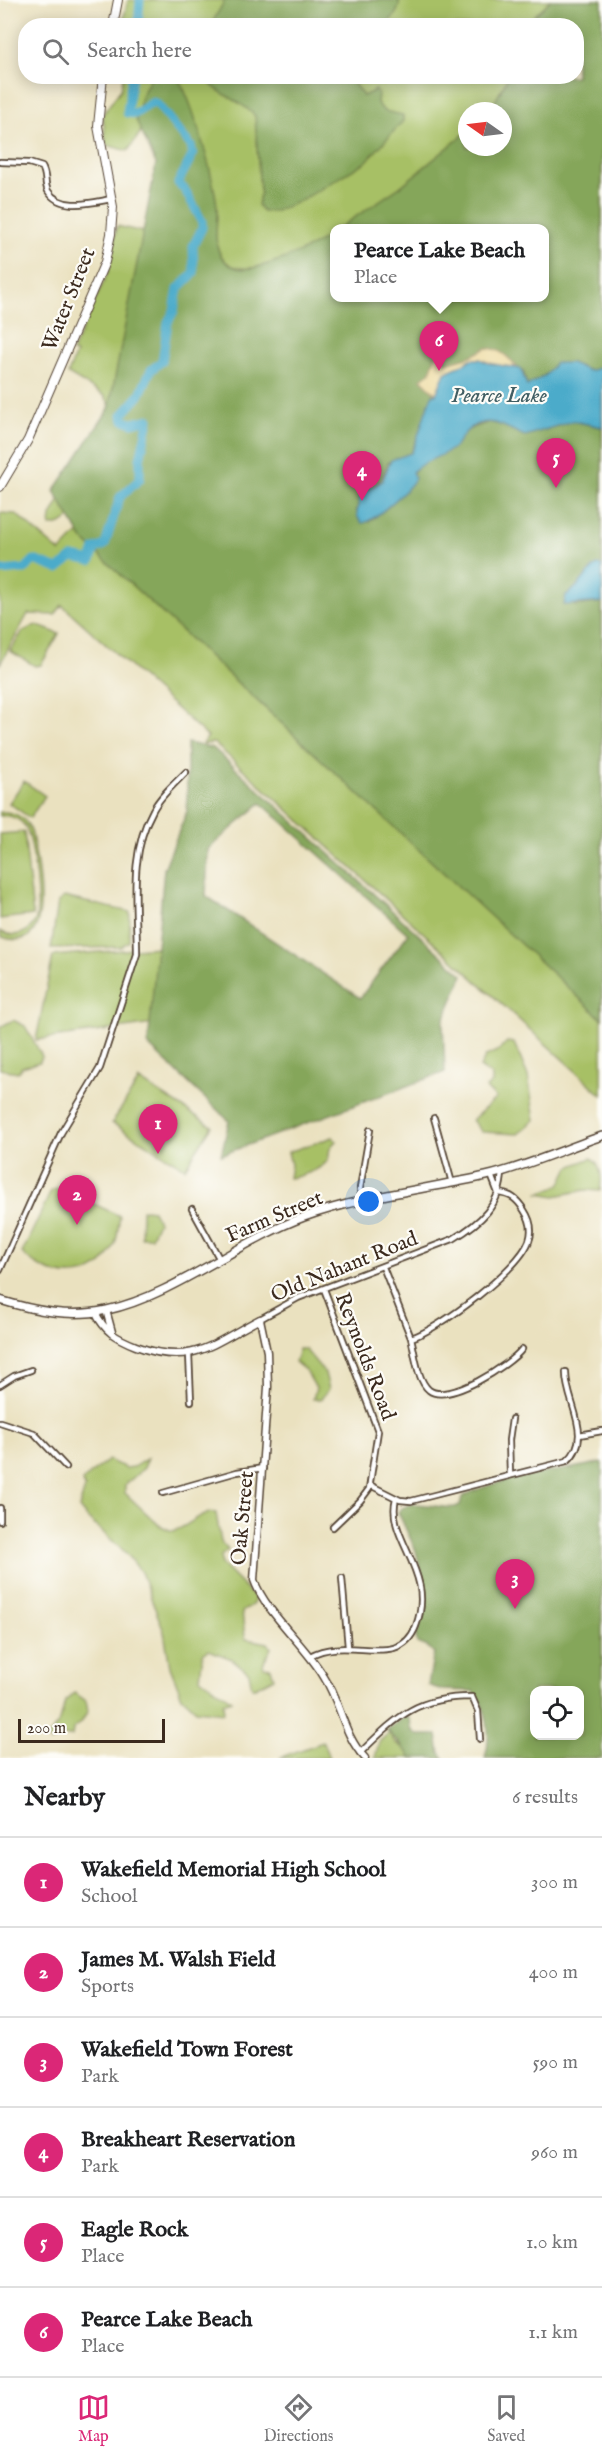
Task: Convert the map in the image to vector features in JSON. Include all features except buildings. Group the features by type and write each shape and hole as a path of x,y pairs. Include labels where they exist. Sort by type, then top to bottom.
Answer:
{"main road":[{"path":"115,18 118,0"},
{"name":"Water Street","path":"0,487 32,430 105,262 111,234 112,199 98,126 102,84"},
{"name":"Farm Street","path":"0,1300 53,1313 106,1310 150,1295 296,1220 362,1202 501,1172 602,1136"}],"street":[{"path":"0,162 28,163 42,167 47,190 65,203 75,204 112,199"},
{"path":"0,1270 61,1134 93,1083 105,1056 137,954 136,871 139,846 153,808 186,772"},
{"path":"434,1118 452,1183"},
{"path":"362,1202 360,1188 370,1130"},
{"name":"Old Nahant Road","path":"95,1312 110,1334 119,1339 162,1354 189,1354 290,1302 439,1246 462,1234 485,1216 498,1193 501,1172"},
{"path":"411,1338 437,1325 469,1302 510,1265 527,1245 531,1227 526,1213 515,1198 498,1193 491,1174"},
{"path":"192,1209 219,1258"},
{"path":"383,1267 411,1338 424,1383 431,1391 441,1395 454,1392 507,1364 522,1349"},
{"name":"Reynolds Road","path":"324,1289 377,1424 378,1436 370,1485 360,1501 333,1527"},
{"path":"106,1310 109,1328 119,1339"},
{"name":"Oak Street","path":"260,1319 267,1352 268,1375 254,1580 262,1597 310,1656 331,1689 349,1737 363,1755"},
{"path":"189,1354 191,1401"},
{"path":"0,1385 14,1376 31,1371"},
{"path":"370,1485 396,1498 411,1501 567,1461 577,1448 579,1435 576,1412 566,1385 566,1372"},
{"path":"510,1474 508,1440 512,1419"},
{"path":"0,1422 34,1433 66,1467"},
{"path":"579,1435 602,1431"},
{"path":"164,1493 192,1483 263,1468"},
{"path":"310,1656 327,1648 395,1649 410,1638 418,1619 422,1589 395,1519 396,1498"},
{"path":"0,1508 0,1521"},
{"path":"342,1578 348,1647"},
{"path":"363,1755 402,1713 445,1698 472,1697 478,1711 480,1739"}],"green space":[{"path":"128,0 550,0 535,18 124,17"},
{"path":"225,0 399,0 396,14 392,18 215,18"},
{"path":"550,0 602,0 602,367 589,371 571,363 527,386 523,370 480,359 426,410 427,415 411,453 387,463 382,476 356,510 369,522 389,506 417,467 470,429 489,422 507,426 525,436 573,421 602,427 602,565 592,570 578,587 568,594 575,606 602,602 602,1019 83,540 54,491 109,409 156,164 136,120 142,95 148,84 181,84 182,86 195,118 215,195 217,246 222,257 232,266 243,269 262,266 294,255 330,234 330,302 549,302 549,224 345,224 400,187 458,139 458,156 512,156 512,102 495,102 504,84 584,84 584,18 533,17"},
{"path":"584,23 602,30 602,1095 214,743 202,744 208,737 62,605 55,615 28,614 0,664 0,513 16,514 60,552 82,529 81,507 67,520 50,526 51,516 110,406 105,396 68,374 76,353 72,352 109,270 117,226 143,232 163,175 142,130 128,151 106,145 103,114 121,89 122,84 504,84 496,102 458,102 458,139 400,187 345,224 330,224 330,235 310,247 260,267 244,268 230,265 218,250 215,199 202,147 219,263 330,297 330,302 549,302 549,224 542,224 508,156 512,156 512,138 568,84 584,84"},
{"path":"211,84 354,84 363,96 376,90 377,103 384,111 403,115 403,121 366,162 300,201 276,211 263,212 258,205 260,193 255,116 243,105"},
{"path":"36,625 59,634 41,665 35,666 10,651 23,631"},
{"path":"187,743 213,748 463,975 443,1022 445,1072 221,1155 229,1121 148,1045 164,869 187,811","holes":["261,803 408,934 360,998 206,896 208,849"]},
{"path":"24,781 45,796 30,818 9,803"},
{"path":"0,812 16,815 28,824 37,864 40,884 38,920 32,933 20,939 2,937 0,931 11,935 21,934 30,928 36,919 37,900 33,857 25,826 14,818 0,816"},
{"path":"24,832 33,915 0,919 0,834"},
{"path":"64,897 130,912 129,941 120,947 51,949 58,902"},
{"path":"265,938 175,1021 36,1040 53,956"},
{"path":"13,1020 25,1026 42,1056 40,1062 22,1067 18,1072 0,1069 0,1027"},
{"path":"507,1042 514,1043 528,1076 535,1120 518,1134 482,1132 472,1120 496,1098 486,1088 492,1083 492,1076 480,1067 486,1056 499,1050"},
{"path":"139,1080 212,1126 185,1168 112,1123"},
{"path":"333,1137 336,1141 324,1164 310,1172 289,1178 291,1165 288,1152"},
{"path":"591,1158 595,1160 599,1168 600,1191 585,1190 555,1196 539,1193 560,1185 569,1167"},
{"path":"59,1188 120,1216 115,1244 107,1258 97,1267 85,1273 59,1274 45,1269 22,1253 51,1191"},
{"path":"142,1210 153,1210 158,1222 151,1237 141,1237"},
{"path":"299,1349 305,1349 325,1373 329,1389 321,1399 313,1399 316,1388 306,1371 295,1362"},
{"path":"148,1458 144,1468 125,1485 125,1493 159,1525 172,1531 200,1516 216,1513 221,1542 228,1550 221,1556 221,1564 255,1598 253,1604 242,1612 245,1637 268,1643 271,1648 263,1664 264,1667 271,1668 274,1678 255,1688 252,1688 249,1673 232,1659 209,1650 203,1653 200,1678 232,1700 223,1703 224,1713 196,1710 182,1697 170,1667 164,1632 141,1572 127,1554 79,1508 85,1488 82,1481 108,1460 126,1468 134,1467"},
{"path":"602,1462 602,1758 485,1758 488,1741 487,1723 478,1698 473,1691 442,1690 428,1685 434,1653 428,1647 417,1643 416,1636 426,1608 426,1591 416,1551 398,1512 403,1507 417,1504 455,1507 460,1505 462,1497 476,1490 530,1475"},
{"path":"75,1693 86,1701 88,1711 81,1723 73,1729 72,1736 61,1736 51,1742 48,1737 60,1721 65,1701"},
{"path":"405,1716 410,1719 411,1729 418,1735 437,1735 440,1753 444,1758 410,1758 387,1730"},
{"path":"389,1733 395,1742 409,1752 410,1758 375,1758 379,1742"},
{"path":"323,1742 329,1758 281,1758 281,1757"}],"sand":[{"path":"486,348 500,352 517,367 498,366 480,359 471,359 442,381 436,394 421,379 430,372 436,355 441,356 446,363 471,356"}],"water":[{"name":"Pearce Lake","path":"471,359 521,369 527,386 546,375 555,363 571,363 589,371 602,367 602,427 573,421 525,436 490,422 476,425 466,432 453,448 412,472 415,478 400,496 374,517 362,523 357,516 360,494 382,481 391,460 411,453 430,401 433,394 436,394 445,373"},
{"path":"597,565 602,565 602,602 564,605 566,595 575,589"}],"waterway":[{"path":"139,18 140,0"},
{"path":"0,571 25,569 34,560 58,569 73,557 91,561 95,549 105,545 120,497 140,479 140,459 149,419 133,423 124,420 122,415 139,396 151,370 162,361 168,322 174,311 178,289 194,273 193,246 202,228 202,221 185,190 178,183 193,154 191,146 157,104 153,102 135,114 127,113 131,84"}],"place":[{"name":"Pearce Lake Beach","path":"439,371"},
{"name":"Eagle Rock","path":"556,488"},
{"name":"Breakheart Reservation","path":"362,501"},
{"name":"Wakefield Memorial High School","path":"158,1154"},
{"name":"James M. Walsh Field","path":"77,1225"},
{"name":"Wakefield Town Forest","path":"515,1609"}]}
